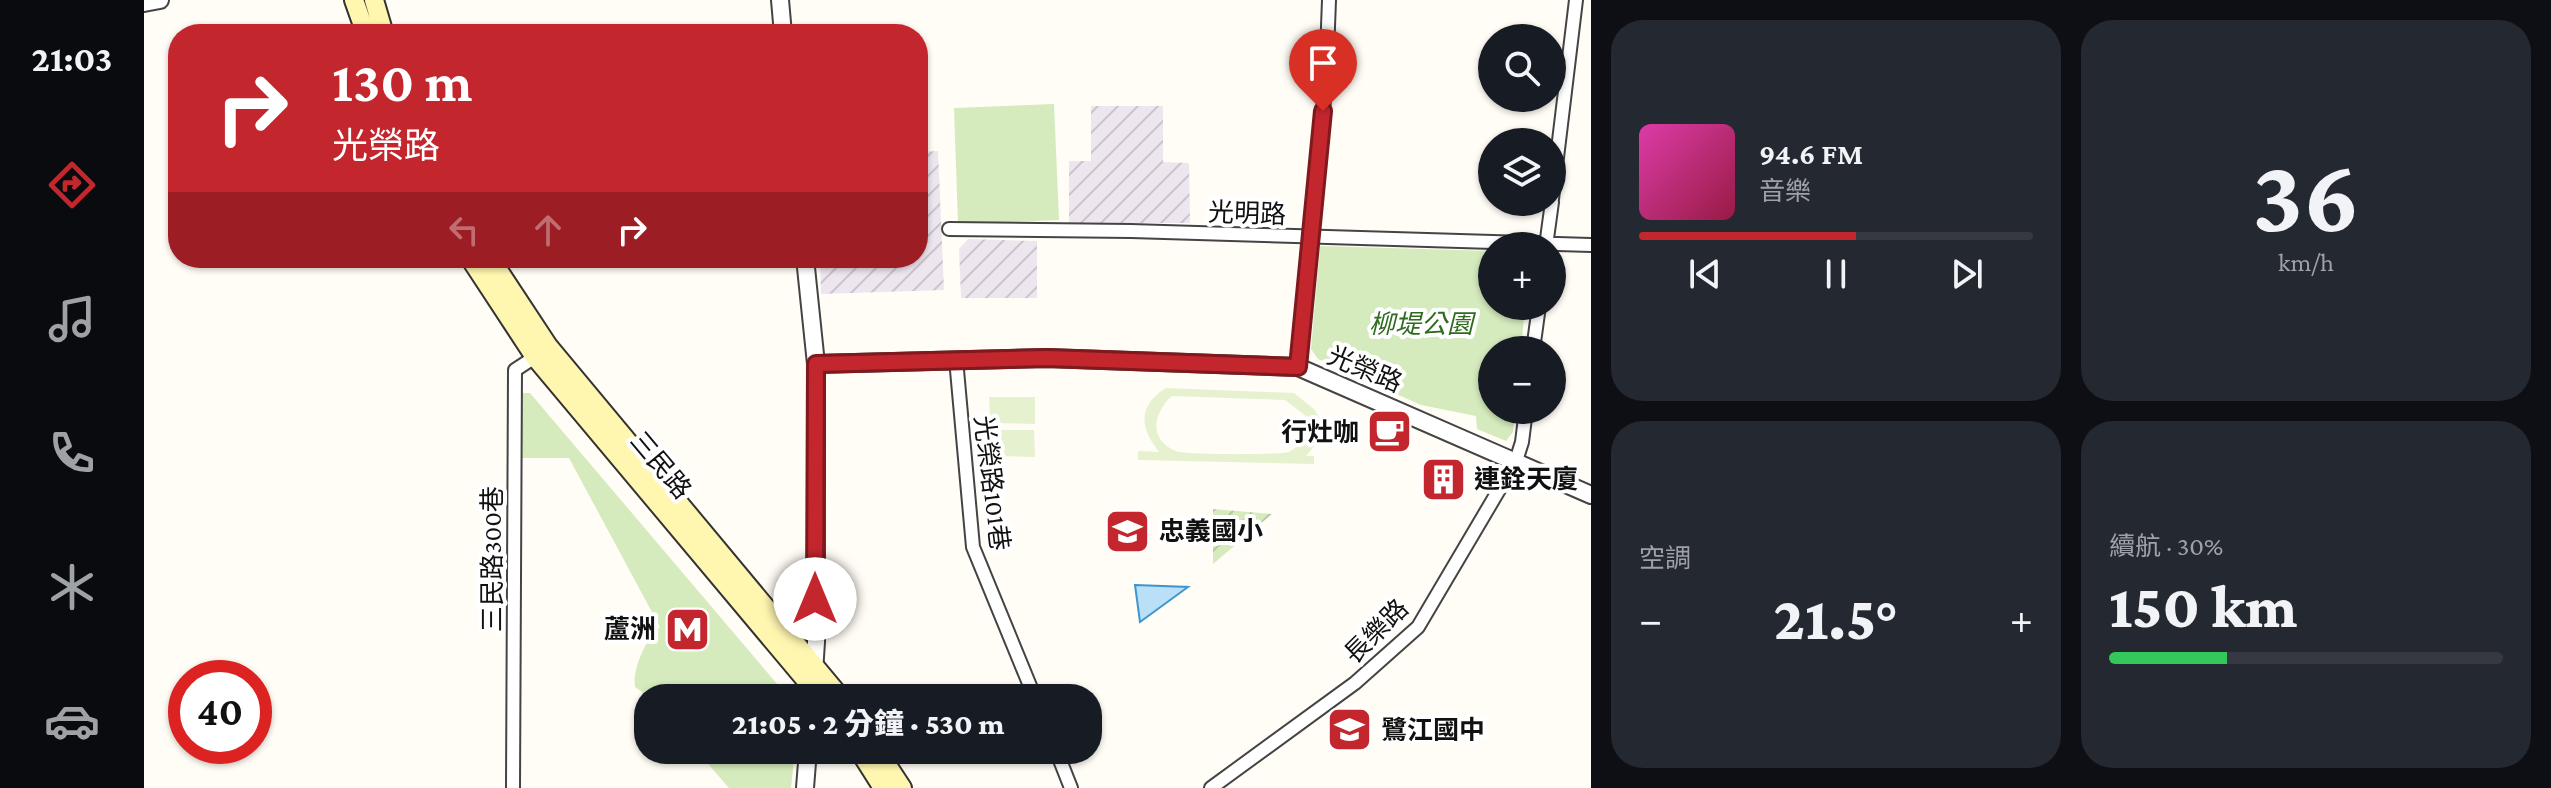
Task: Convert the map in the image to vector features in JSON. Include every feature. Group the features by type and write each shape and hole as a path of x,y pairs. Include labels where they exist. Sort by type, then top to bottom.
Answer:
{"main road":[{"path":"354,0 362,24"},
{"path":"374,0 381,24"},
{"name":"三民路","path":"478,268 807,684"},
{"name":"三民路","path":"496,268 542,352 829,684"},
{"path":"868,764 883,788"},
{"path":"886,764 902,788"}],"street":[{"path":"144,3 160,0"},
{"path":"780,0 782,24"},
{"path":"1298,367 1326,80 1329,0"},
{"path":"1561,128 1576,0"},
{"name":"光明路","path":"949,229 1478,243"},
{"name":"光明路","path":"1566,245 1591,245"},
{"path":"806,268 816,364 815,684"},
{"name":"三民路300巷","path":"513,788 515,370 542,352"},
{"name":"光榮路101巷","path":"956,359 973,547 1029,684"},
{"name":"光榮路","path":"816,364 1063,359 1298,367 1591,495"},
{"name":"長樂路","path":"1211,788 1355,683 1418,627 1516,461 1524,424"},
{"path":"805,788 807,764"},
{"path":"1062,764 1071,788"}],"shaded area":[{"path":"1091,106 1163,106 1163,162 1189,163 1190,223 1069,223 1069,161 1091,161"},
{"path":"938,151 944,290 821,294 820,268 928,268 928,152"},
{"path":"968,239 1037,241 1037,298 961,298 959,249"}],"green space":[{"path":"1054,104 1059,220 958,224 954,108"},
{"name":"柳堤公園","path":"1320,246 1478,251 1478,320 1524,320 1522,336 1478,336 1478,424 1514,424 1513,432 1506,441 1477,429 1476,416 1421,405 1318,359 1311,349"},
{"path":"1166,388 1294,393 1315,410 1323,424 1321,438 1306,456 1314,456 1314,464 1138,460 1138,451 1159,452 1148,434 1144,418 1150,402","holes":["1172,396 1285,400 1306,416 1306,432 1302,441 1289,452 1232,454 1176,451 1167,446 1157,433 1161,410"]},
{"path":"522,393 530,393 777,684 635,684 641,655 660,627 569,458 522,458"},
{"path":"989,397 1035,397 1035,424 990,423"},
{"path":"988,430 1034,430 1035,457 990,456"},
{"path":"1213,509 1272,514 1213,564"},
{"path":"708,764 794,764 791,788 729,788"}],"water":[{"path":"1135,585 1188,587 1140,622"}],"place":[{"name":"行灶咖","path":"1390,432"},
{"name":"連銓天廈","path":"1443,479"},
{"name":"忠義國小","path":"1128,531"},
{"name":"蘆洲","path":"687,629"},
{"name":"鷺江國中","path":"1350,730"}],"route":[{"path":"815,599 816,364 1047,358 1298,367 1323,111"}]}
